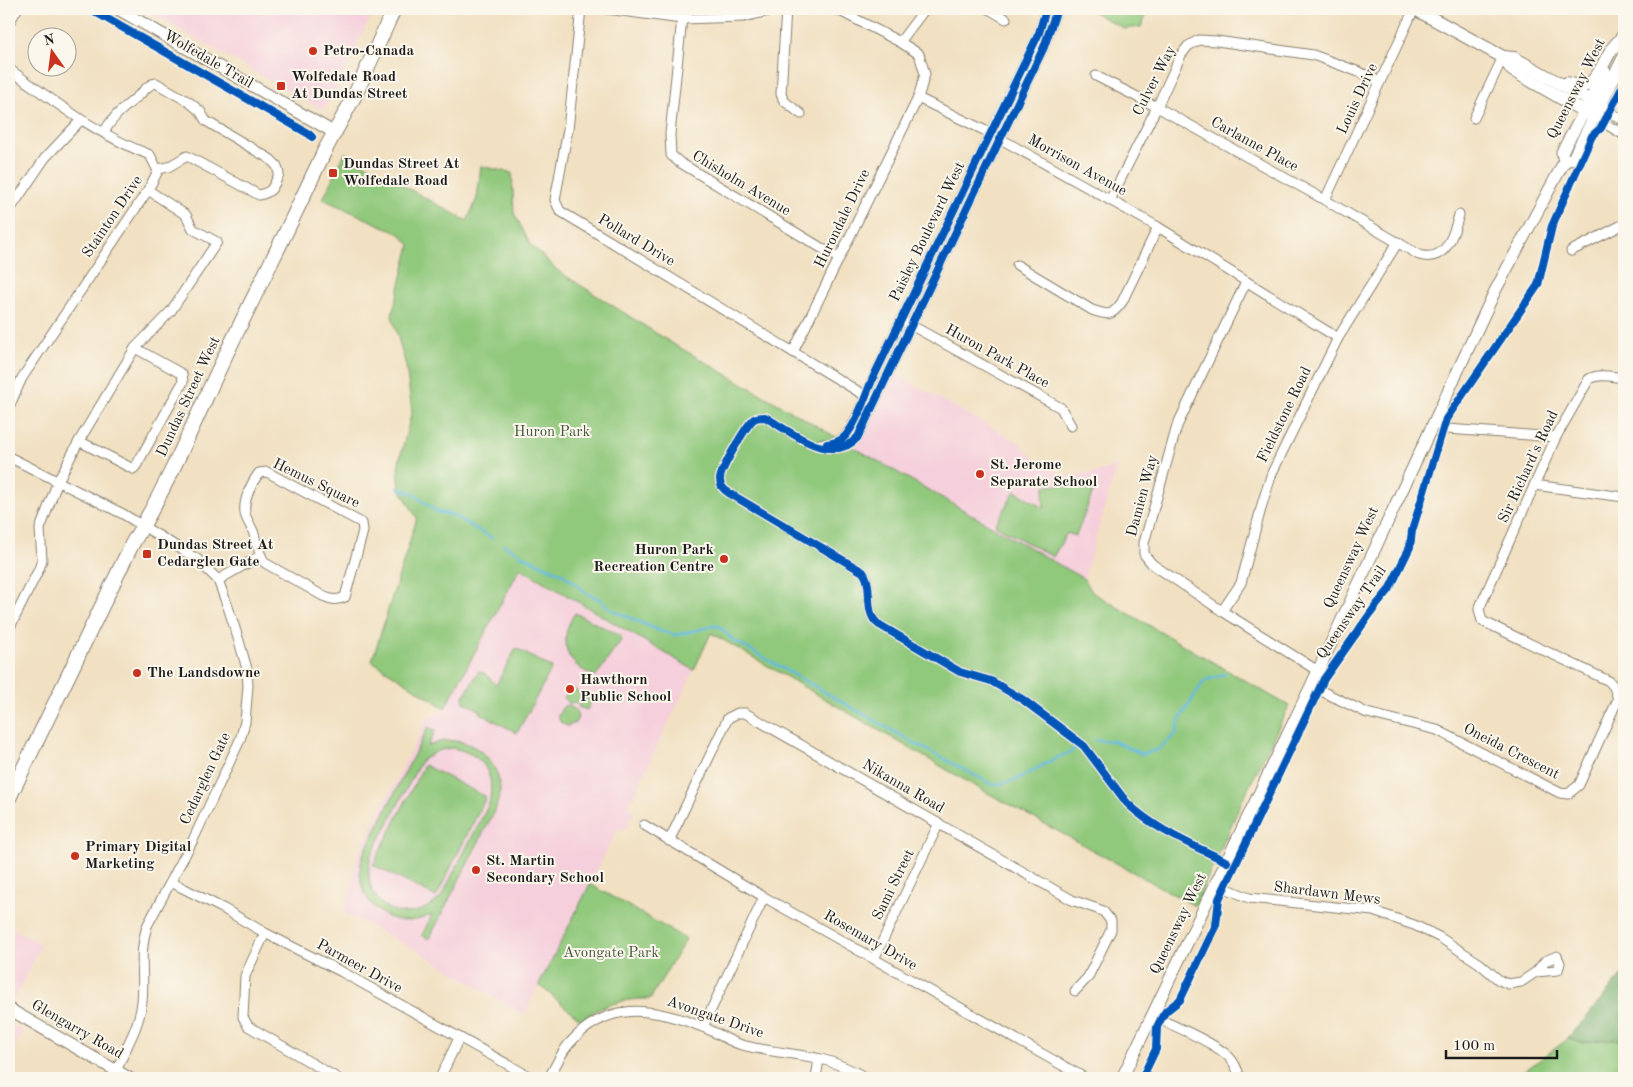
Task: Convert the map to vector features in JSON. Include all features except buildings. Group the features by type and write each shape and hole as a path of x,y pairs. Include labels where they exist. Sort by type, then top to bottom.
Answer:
{"main road":[{"name":"Dundas Street West","path":"9,798 132,544 155,505 191,432 297,206 324,150 355,95 394,9"},
{"path":"1415,9 1503,57 1514,58 1596,103"},
{"path":"1552,79 1580,86 1590,84 1623,34"},
{"name":"Queensway West","path":"1596,103 1623,34"},
{"path":"1503,57 1512,70 1589,115"},
{"name":"Queensway West","path":"1589,115 1624,57"}],"street":[{"path":"9,21 16,9"},
{"path":"118,9 335,133"},
{"name":"Pollard Drive","path":"581,9 568,129 555,200 560,211 874,401"},
{"path":"607,9 682,19 744,17 777,9"},
{"path":"682,19 683,9"},
{"path":"786,9 781,94 784,101 801,114"},
{"path":"836,9 900,42 918,54 925,74 918,98"},
{"path":"900,42 925,9"},
{"path":"990,9 1006,20"},
{"name":"Paisley Boulevard West","path":"814,444 837,442 845,436 856,418 1039,33 1046,9"},
{"name":"Paisley Boulevard West","path":"1057,9 1044,47 860,433 850,444 832,450 814,444 765,417 753,419 722,470 721,486 728,493 863,572 866,578 871,615 878,624 962,673 991,681 1022,699 1084,746 1135,811 1148,820 1227,862"},
{"name":"Louis Drive","path":"1325,200 1415,9"},
{"name":"Chisholm Avenue","path":"682,19 670,134 671,155 679,162 838,258"},
{"name":"Culver Way","path":"1110,200 1181,55 1188,46 1199,40 1313,55 1380,82"},
{"path":"1474,118 1503,57"},
{"name":"Stainton Drive","path":"9,69 81,120 150,155 158,170 148,190 22,378 9,407"},
{"name":"Carlanne Place","path":"1096,76 1157,107 1325,200 1419,255 1434,257 1452,238 1459,215"},
{"path":"104,132 122,109 138,97 150,84 156,83 189,102 200,111 206,121 270,159 277,166 279,174 273,188 268,193 259,196 187,156 168,167 158,170"},
{"name":"Hurondale Drive","path":"793,352 918,98"},
{"name":"Morrison Avenue","path":"918,98 990,133 1110,200 1338,338"},
{"path":"1596,103 1624,121"},
{"path":"1589,115 1624,134"},
{"name":"Queensway West","path":"1122,1078 1311,686 1495,290 1564,162 1573,158 1589,115"},
{"path":"9,211 45,158 81,120"},
{"path":"9,629 39,569 42,560 40,529 58,481 79,441 135,348 171,311 217,242 193,229 186,215 148,190"},
{"path":"1571,251 1623,227"},
{"path":"1017,265 1092,310 1106,315 1115,312 1122,302 1158,228"},
{"name":"Fieldstone Road","path":"1222,610 1241,583 1272,473 1338,338 1398,242"},
{"name":"Damien Way","path":"1246,282 1177,426 1144,543 1144,554 1152,564 1318,671"},
{"name":"Huron Park Place","path":"901,320 1062,408 1071,426"},
{"path":"79,441 133,469 136,466 183,382 182,374 135,348"},
{"name":"Sir Richard's Road","path":"1482,602 1556,438 1589,379 1594,376 1624,378"},
{"path":"1433,422 1447,429 1556,438"},
{"name":"Cedarglen Gate","path":"9,457 143,526 191,555 218,580 247,669 248,686 245,722 240,740 224,776 147,926 142,941 143,1001 139,1021 115,1075"},
{"name":"Hemus Square","path":"259,472 267,472 362,523 363,531 348,590 345,597 340,600 333,600 323,596 288,577 265,563 260,556 245,512 253,480 259,472"},
{"path":"1534,485 1624,497"},
{"path":"218,580 260,556"},
{"name":"Oneida Crescent","path":"1311,686 1367,713 1437,730 1560,793 1568,794 1579,785 1621,700 1609,681 1482,620 1479,609 1482,602"},
{"name":"Nikanna Road","path":"669,841 728,718 738,713 745,713 1072,900 1103,911 1111,921 1111,930 1088,977 1075,991"},
{"name":"Sami Street","path":"874,959 939,823"},
{"name":"Rosemary Drive","path":"644,825 764,897 1084,1078"},
{"name":"Parmeer Drive","path":"171,882 224,909 265,934 342,972 532,1078"},
{"name":"Shardawn Mews","path":"1216,884 1254,899 1373,911 1414,924 1439,937 1479,963 1499,980 1508,984 1521,982 1536,972"},
{"path":"703,1027 764,897"},
{"path":"265,934 248,967 243,1017 248,1026 337,1078"},
{"name":"Glengarry Road","path":"9,1009 115,1075 129,1078"},
{"name":"Avongate Drive","path":"550,1078 568,1045 583,1031 603,1018 624,1012 642,1010 672,1016 703,1027 742,1045 819,1059 850,1069 867,1078"},
{"path":"1152,1016 1218,1048 1230,1058 1238,1070 1240,1078"},
{"path":"440,1078 459,1038"},
{"path":"816,1078 819,1059"}],"shaded area":[{"path":"160,9 374,9 336,90 328,104 321,109 154,15"},
{"name":"St. Jerome Separate School","path":"891,372 1018,442 1040,464 1064,476 1099,472 1117,465 1084,579 854,447 866,427"},
{"path":"519,568 694,670 628,807 635,813 628,820 627,829 618,828 524,1015 420,952 344,913 358,855 426,721 445,708"},
{"path":"9,926 41,945 15,999 9,996"},
{"path":"9,1024 23,1030 9,1058"}],"green space":[{"path":"1087,9 1149,9 1141,27 1125,29"},
{"name":"Huron Park","path":"345,153 467,221 477,198 481,166 512,173 514,213 530,244 558,271 670,342 1084,579 1093,593 1289,706 1242,801 1195,906 973,785 711,633 694,670 520,568 445,708 372,661 417,518 400,489 398,466 412,411 406,366 392,316 410,245 400,234 323,199"},
{"path":"1092,483 1095,487 1076,536 1067,533 1053,557 995,525 1015,491 1044,508 1045,486"},
{"path":"575,613 621,636 622,639 596,676 585,672 577,666 567,651 566,633"},
{"path":"516,648 552,668 517,733 480,713 481,711 464,702 463,698 479,671 486,674 496,685"},
{"path":"570,688 583,696 589,697 588,700 591,701 587,710 578,707 579,705 576,703 570,704 564,698"},
{"path":"567,705 576,710 578,718 575,723 567,726 560,722 558,715 563,707"},
{"path":"428,727 435,731 428,746 443,741 465,743 474,747 490,761 499,781 500,793 496,808 429,939 422,935 432,915 405,921 396,920 372,905 363,889 361,880 360,869 363,855","holes":["451,748 471,754 485,766 491,783 489,804 441,897 427,907 413,912 400,912 388,908 378,900 371,888 369,873 371,856 421,761 437,751"]},
{"path":"424,765 486,797 436,897 373,865"},
{"name":"Avongate Park","path":"590,884 686,939 650,999 622,1001 605,1006 581,1020 539,985"},
{"path":"1624,973 1624,1078 1515,1078 1568,1039"},
{"path":"1624,973 1624,1040 1582,1043 1568,1039"}],"waterway":[{"path":"398,488 412,493 437,512 452,515 492,538"},
{"path":"503,544 521,555 563,574 612,610 660,631 676,635 719,626 733,640 914,743 993,785 1010,782 1076,748"},
{"path":"1095,740 1114,741 1142,754 1157,750 1176,734 1180,719 1202,684 1206,680 1225,674"}],"cycle path":[{"name":"Wolfedale Trail","path":"90,9 312,137"},
{"path":"827,444 842,439 856,420 873,378 1039,33 1046,9"},
{"path":"1057,9 1044,47 858,437 848,445 836,448 824,447 799,438 765,417 756,418 750,423 734,448 721,475 720,482 725,491 863,572 868,585 871,613 878,624 960,672 991,681 1022,699 1084,746 1127,803 1138,813 1162,829 1227,862"},
{"name":"Queensway Trail","path":"1142,1078 1156,1049 1157,1027 1166,1011 1180,1000 1216,925 1219,899 1324,679 1389,590 1410,547 1412,531 1446,419 1538,285 1552,226 1592,136 1601,128 1624,84"}],"place":[{"name":"Petro-Canada","path":"313,51"},
{"name":"Wolfedale Road At Dundas Street","path":"281,86"},
{"name":"Dundas Street At Wolfedale Road","path":"333,173"},
{"name":"St. Jerome Separate School","path":"980,474"},
{"name":"Dundas Street At Cedarglen Gate","path":"147,554"},
{"name":"Huron Park Recreation Centre","path":"724,559"},
{"name":"The Landsdowne","path":"137,673"},
{"name":"Hawthorn Public School","path":"570,689"},
{"name":"Primary Digital Marketing","path":"75,856"},
{"name":"St. Martin Secondary School","path":"476,870"}]}
